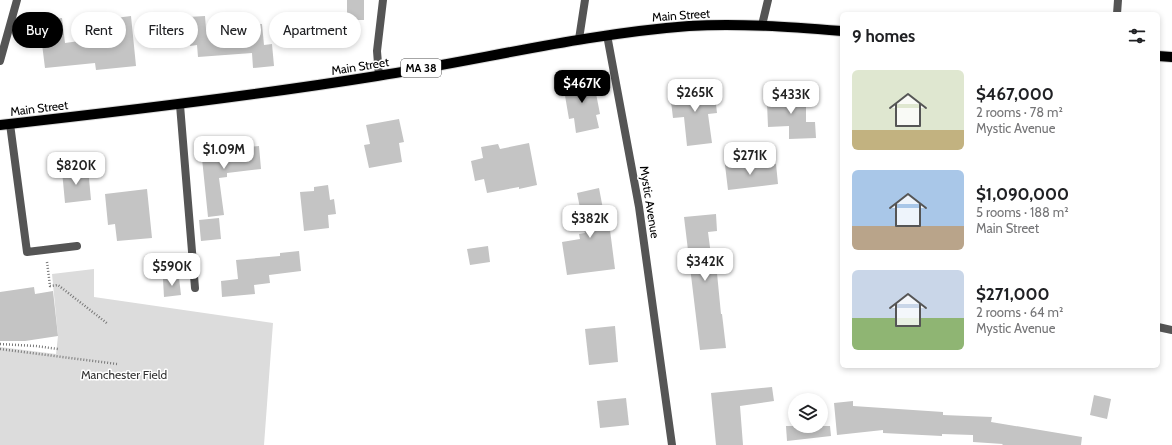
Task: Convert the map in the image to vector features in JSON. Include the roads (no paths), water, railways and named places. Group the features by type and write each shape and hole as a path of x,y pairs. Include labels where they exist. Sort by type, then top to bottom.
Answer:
{"main road":[{"name":"Main Street","path":"5,125 266,93 380,76 579,39 690,26 762,25 840,31"},
{"path":"1160,56 1172,57"}],"street":[{"path":"0,61 17,0"},
{"path":"380,76 377,51 383,0"},
{"path":"579,39 585,0"},
{"path":"762,25 768,0"},
{"path":"1116,12 1118,0"},
{"name":"Mystic Avenue","path":"606,36 640,214 672,445"},
{"path":"180,104 195,288"},
{"path":"5,125 27,252 77,246"},
{"path":"1160,327 1172,330"}],"park label":[{"name":"Manchester Field","path":"124,374"}]}
